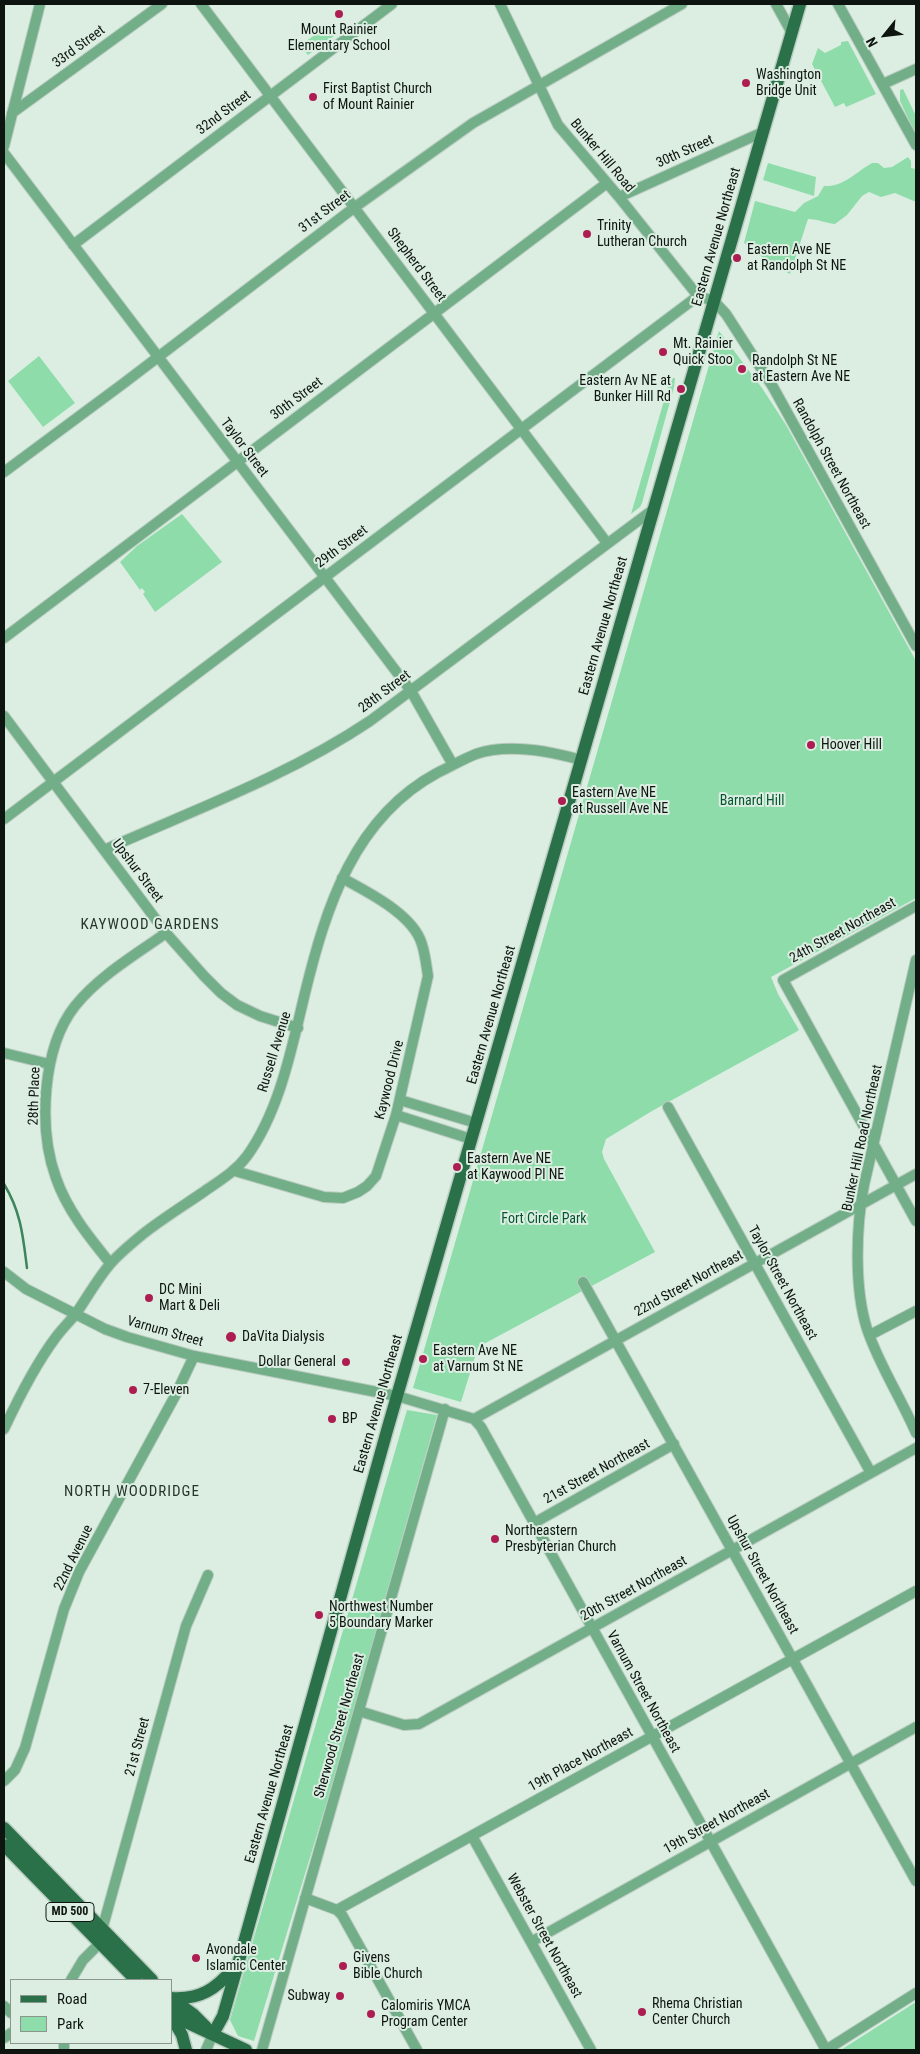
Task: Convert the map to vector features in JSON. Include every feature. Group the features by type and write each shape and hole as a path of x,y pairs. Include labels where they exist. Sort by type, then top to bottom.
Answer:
{"main road":[{"name":"Eastern Avenue Northeast","path":"212,2034 222,2016 238,1964 397,1396 800,4"},
{"name":"MD 500","path":"4,1828 101,1936 135,1979"},
{"name":"MD 500","path":"4,1845 101,1936 151,1979"},
{"path":"172,1998 196,1997 222,1982 238,1964"},
{"path":"172,1999 193,2014 212,2034"},
{"path":"172,2014 246,2050"},
{"path":"172,2016 182,2035 186,2050"}],"street":[{"path":"4,146 40,4"},
{"name":"33rd Street","path":"12,113 162,4"},
{"name":"Shepherd Street","path":"201,4 607,543"},
{"name":"32nd Street","path":"73,245 392,4"},
{"name":"Bunker Hill Road","path":"500,4 558,125 620,197 698,296"},
{"name":"31st Street","path":"4,472 355,207 472,123 682,4"},
{"path":"776,4 792,33"},
{"path":"838,4 916,145"},
{"path":"883,84 916,69"},
{"name":"30th Street","path":"620,197 763,132"},
{"name":"Taylor Street","path":"4,153 411,691 453,765"},
{"name":"30th Street","path":"4,638 607,183"},
{"path":"698,296 714,301"},
{"name":"29th Street","path":"4,819 698,296"},
{"name":"Randolph Street Northeast","path":"714,301 758,363 915,639"},
{"name":"28th Street","path":"104,850 317,754 370,721 654,509"},
{"name":"Upshur Street","path":"4,716 166,933 221,993 237,1005 260,1016 298,1028"},
{"name":"Russell Avenue","path":"4,1429 21,1391 55,1338 75,1314 110,1263 143,1234 235,1170 248,1154 261,1133 280,1089 324,927 342,878 354,854 389,809 421,782 478,754 515,749 563,755 581,760"},
{"name":"Kaywood Drive","path":"235,1170 324,1198 343,1198 367,1186 376,1176 400,1100 428,976 426,957 420,938 408,923 381,899 342,878"},
{"name":"24th Street Northeast","path":"873,1144 782,980 916,906"},
{"name":"28th Place","path":"110,1263 76,1220 56,1178 48,1148 49,1064 60,1033 74,1008 88,992 114,969 166,933"},
{"name":"Bunker Hill Road Northeast","path":"916,960 873,1144 859,1223 863,1311 883,1367 916,1432"},
{"path":"4,1053 49,1064"},
{"path":"400,1100 476,1123"},
{"name":"Taylor Street Northeast","path":"668,1107 871,1473"},
{"path":"396,1115 471,1139"},
{"path":"873,1144 916,1222"},
{"name":"22nd Street Northeast","path":"474,1419 916,1174"},
{"name":"Varnum Street","path":"4,1272 26,1289 105,1329 194,1356 397,1396"},
{"name":"Upshur Street Northeast","path":"584,1282 916,1881"},
{"path":"870,1335 916,1311"},
{"name":"22nd Avenue","path":"4,1781 15,1770 23,1753 64,1609 79,1572 175,1396 194,1356"},
{"path":"397,1396 474,1419"},
{"name":"Sherwood Street Northeast","path":"262,2050 445,1409"},
{"name":"Varnum Street Northeast","path":"474,1419 481,1427 826,2050"},
{"name":"21st Street Northeast","path":"534,1523 674,1444"},
{"name":"20th Street Northeast","path":"359,1711 404,1725 419,1724 916,1448"},
{"name":"21st Street","path":"101,1936 186,1626 208,1575"},
{"name":"19th Place Northeast","path":"337,1910 916,1591"},
{"name":"19th Street Northeast","path":"531,1942 916,1727"},
{"name":"Webster Street Northeast","path":"472,1836 591,2050"},
{"path":"305,1898 337,1910 417,2050"},
{"path":"72,1979 101,1936"},
{"path":"826,2050 916,1993"},
{"path":"206,2050 212,2034"}],"green space":[{"path":"327,27 334,36 308,55 300,45"},
{"path":"848,41 876,94 846,107 844,103 835,107 812,64 818,48 825,53 841,45 841,42"},
{"path":"903,89 916,116 916,135 900,101 900,90"},
{"path":"908,157 911,161 911,168 916,169 916,202 895,193 881,197 869,192 862,196 847,215 835,224 808,219 790,274 766,260 744,243 755,201 795,212 804,203 818,196 824,186 844,182 872,163 878,163 884,168 892,167"},
{"path":"768,163 816,177 814,196 763,180"},
{"name":"Barnard Hill","path":"719,331 762,388 786,425 916,661 916,898 771,977 778,994 799,1030 652,1111 606,1139 602,1152 604,1159 655,1252 478,1347 461,1402 413,1388"},
{"path":"39,356 75,403 43,427 8,381"},
{"path":"673,378 675,378 674,387 642,503 631,514 668,387"},
{"path":"182,514 222,562 155,612 143,594 145,592 142,588 140,590 120,562 137,546"},
{"path":"407,1410 437,1415 336,1772 254,2041 238,2036 230,2020"},
{"path":"916,2002 916,2050 841,2050 847,2046"}],"waterway":[{"path":"4,1184 18,1214 27,1268"}],"place":[{"name":"Mount Rainier Elementary School","path":"339,14"},
{"name":"Washington Bridge Unit","path":"746,83"},
{"name":"First Baptist Church of Mount Rainier","path":"313,97"},
{"name":"Trinity Lutheran Church","path":"587,234"},
{"name":"Eastern Ave NE at Randolph St NE","path":"737,258"},
{"name":"Mt. Rainier Quick Stoo","path":"663,352"},
{"name":"Randolph St NE at Eastern Ave NE","path":"742,369"},
{"name":"Eastern Av NE at Bunker Hill Rd","path":"681,389"},
{"name":"Hoover Hill","path":"811,745"},
{"name":"Eastern Ave NE at Russell Ave NE","path":"562,801"},
{"name":"Eastern Ave NE at Kaywood Pl NE","path":"457,1167"},
{"name":"DC Mini Mart & Deli","path":"149,1298"},
{"name":"DaVita Dialysis","path":"231,1337"},
{"name":"Eastern Ave NE at Varnum St NE","path":"423,1359"},
{"name":"Dollar General","path":"346,1362"},
{"name":"7-Eleven","path":"133,1390"},
{"name":"BP","path":"332,1419"},
{"name":"Northeastern Presbyterian Church","path":"495,1539"},
{"name":"Northwest Number 5 Boundary Marker","path":"319,1615"},
{"name":"Avondale Islamic Center","path":"196,1958"},
{"name":"Givens Bible Church","path":"343,1966"},
{"name":"Subway","path":"340,1996"},
{"name":"Rhema Christian Center Church","path":"642,2012"},
{"name":"Calomiris YMCA Program Center","path":"371,2014"}],"district":[{"name":"KAYWOOD GARDENS","path":"150,925"},
{"name":"NORTH WOODRIDGE","path":"132,1492"}],"park label":[{"name":"Fort Circle Park","path":"544,1219"}]}
